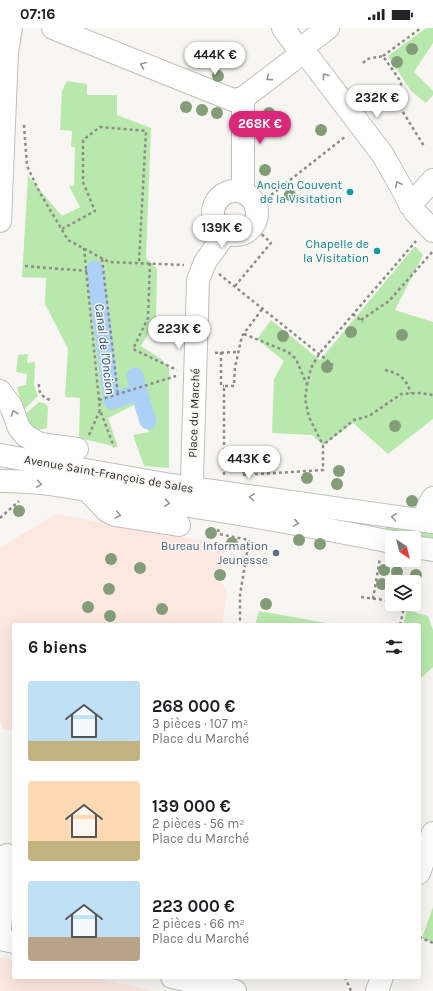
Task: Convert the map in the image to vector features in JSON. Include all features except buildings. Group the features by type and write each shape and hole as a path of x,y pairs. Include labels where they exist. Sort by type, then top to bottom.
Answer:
{"street":[{"path":"0,33 10,28"},
{"path":"0,221 7,52 10,28"},
{"path":"53,28 222,97 233,100 243,98 301,52 328,28"},
{"path":"283,28 301,52 312,59 383,155 410,205 424,236"},
{"path":"243,98 251,208 242,233 234,235 226,233 219,228 213,213 215,204 219,197 226,192 234,191 251,208"},
{"path":"410,205 433,180"},
{"name":"Place du Marché","path":"190,497 197,287 199,275 204,264 226,233"},
{"path":"0,391 11,406 19,428 26,436 40,444 82,445"},
{"name":"Avenue Saint-François de Sales","path":"0,455 385,541"},
{"name":"Avenue Saint-François de Sales","path":"0,481 88,491 190,497 429,521"},
{"path":"88,491 107,511 115,516 179,525"},
{"path":"429,521 428,506 433,498"},
{"path":"421,547 433,550"},
{"path":"421,867 428,844"},
{"path":"0,928 7,856"},
{"path":"0,939 12,942"},
{"path":"167,991 170,979"},
{"path":"180,979 235,991"},
{"path":"377,991 381,979"}],"path":[{"path":"363,63 367,59 383,56 421,28"},
{"path":"383,56 401,82 401,109 424,146"},
{"path":"235,286 273,244 251,208 360,125"},
{"path":"62,228 95,211 84,182 83,140 100,127 146,130 139,262"},
{"path":"27,166 40,193 68,240 108,262 204,264 235,286 333,365"},
{"path":"239,475 323,470 323,445 306,408 304,399 311,368 319,354 353,314 424,236"},
{"path":"84,248 100,410 114,447"},
{"path":"353,314 362,321 389,301 433,251"},
{"path":"102,258 118,395"},
{"path":"99,400 183,373 134,349 148,318 150,263"},
{"path":"25,266 86,271"},
{"path":"224,386 234,386 235,367 244,334 263,308"},
{"path":"244,334 288,352 296,359 307,385"},
{"path":"222,352 222,386 224,386 223,480"},
{"path":"215,353 238,352"},
{"path":"385,370 400,375 407,382 411,393"},
{"path":"39,384 40,392 44,397 50,400"},
{"path":"323,445 354,420 369,416 387,402 401,394 420,392 433,395"},
{"path":"82,445 100,410"},
{"path":"217,476 232,476"},
{"path":"216,522 219,534 249,540 240,595 240,623"},
{"path":"373,599 385,549"},
{"path":"361,597 385,600"},
{"path":"400,623 403,611"},
{"path":"421,938 433,943"},
{"path":"346,979 351,991"}],"shaded area":[{"path":"56,514 226,545 220,579 227,593 222,623 12,623 12,730 2,729 2,723 0,722 0,548"},
{"path":"0,957 12,960 12,979 100,979 154,991 0,991"}],"green space":[{"path":"426,28 433,28 433,43 414,72 433,91 433,95 426,103 411,91 388,56"},
{"path":"67,81 87,84 87,95 117,95 117,115 151,128 146,258 157,269 156,321 141,346 161,359 169,368 169,468 144,466 133,435 149,432 138,403 108,418 118,447 79,438 80,398 65,397 68,349 45,304 46,278 22,277 28,176 62,216 80,207 69,186 74,186 75,147 71,147 72,131 60,130 62,91"},
{"path":"415,246 423,255 395,310 433,322 433,419 388,454 353,423 323,445 312,435 272,433 274,379 284,361 257,339 271,320 320,360"},
{"path":"28,354 27,363 35,362 34,385 38,396 23,410 17,387 26,385 27,374 16,372 18,355"},
{"path":"39,402 44,403 48,407 47,428 38,430 30,428 25,414"},
{"path":"386,522 433,528 433,545 421,541 421,531 385,531 384,535"},
{"path":"259,611 327,623 256,623"},
{"path":"407,611 428,616 433,630 433,667 421,678 421,623 404,623"},
{"path":"433,907 433,943 422,938"}],"waterway":[{"name":"Canal de l'Oncion","path":"95,269 112,401 139,392 148,421"},
{"name":"Canal de l'Oncion","path":"135,376 139,392"}],"place":[{"name":"Ancien Couvent de la Visitation","path":"350,192"},
{"name":"Chapelle de la Visitation","path":"377,251"},
{"name":"Bureau Information Jeunesse","path":"276,553"}]}
